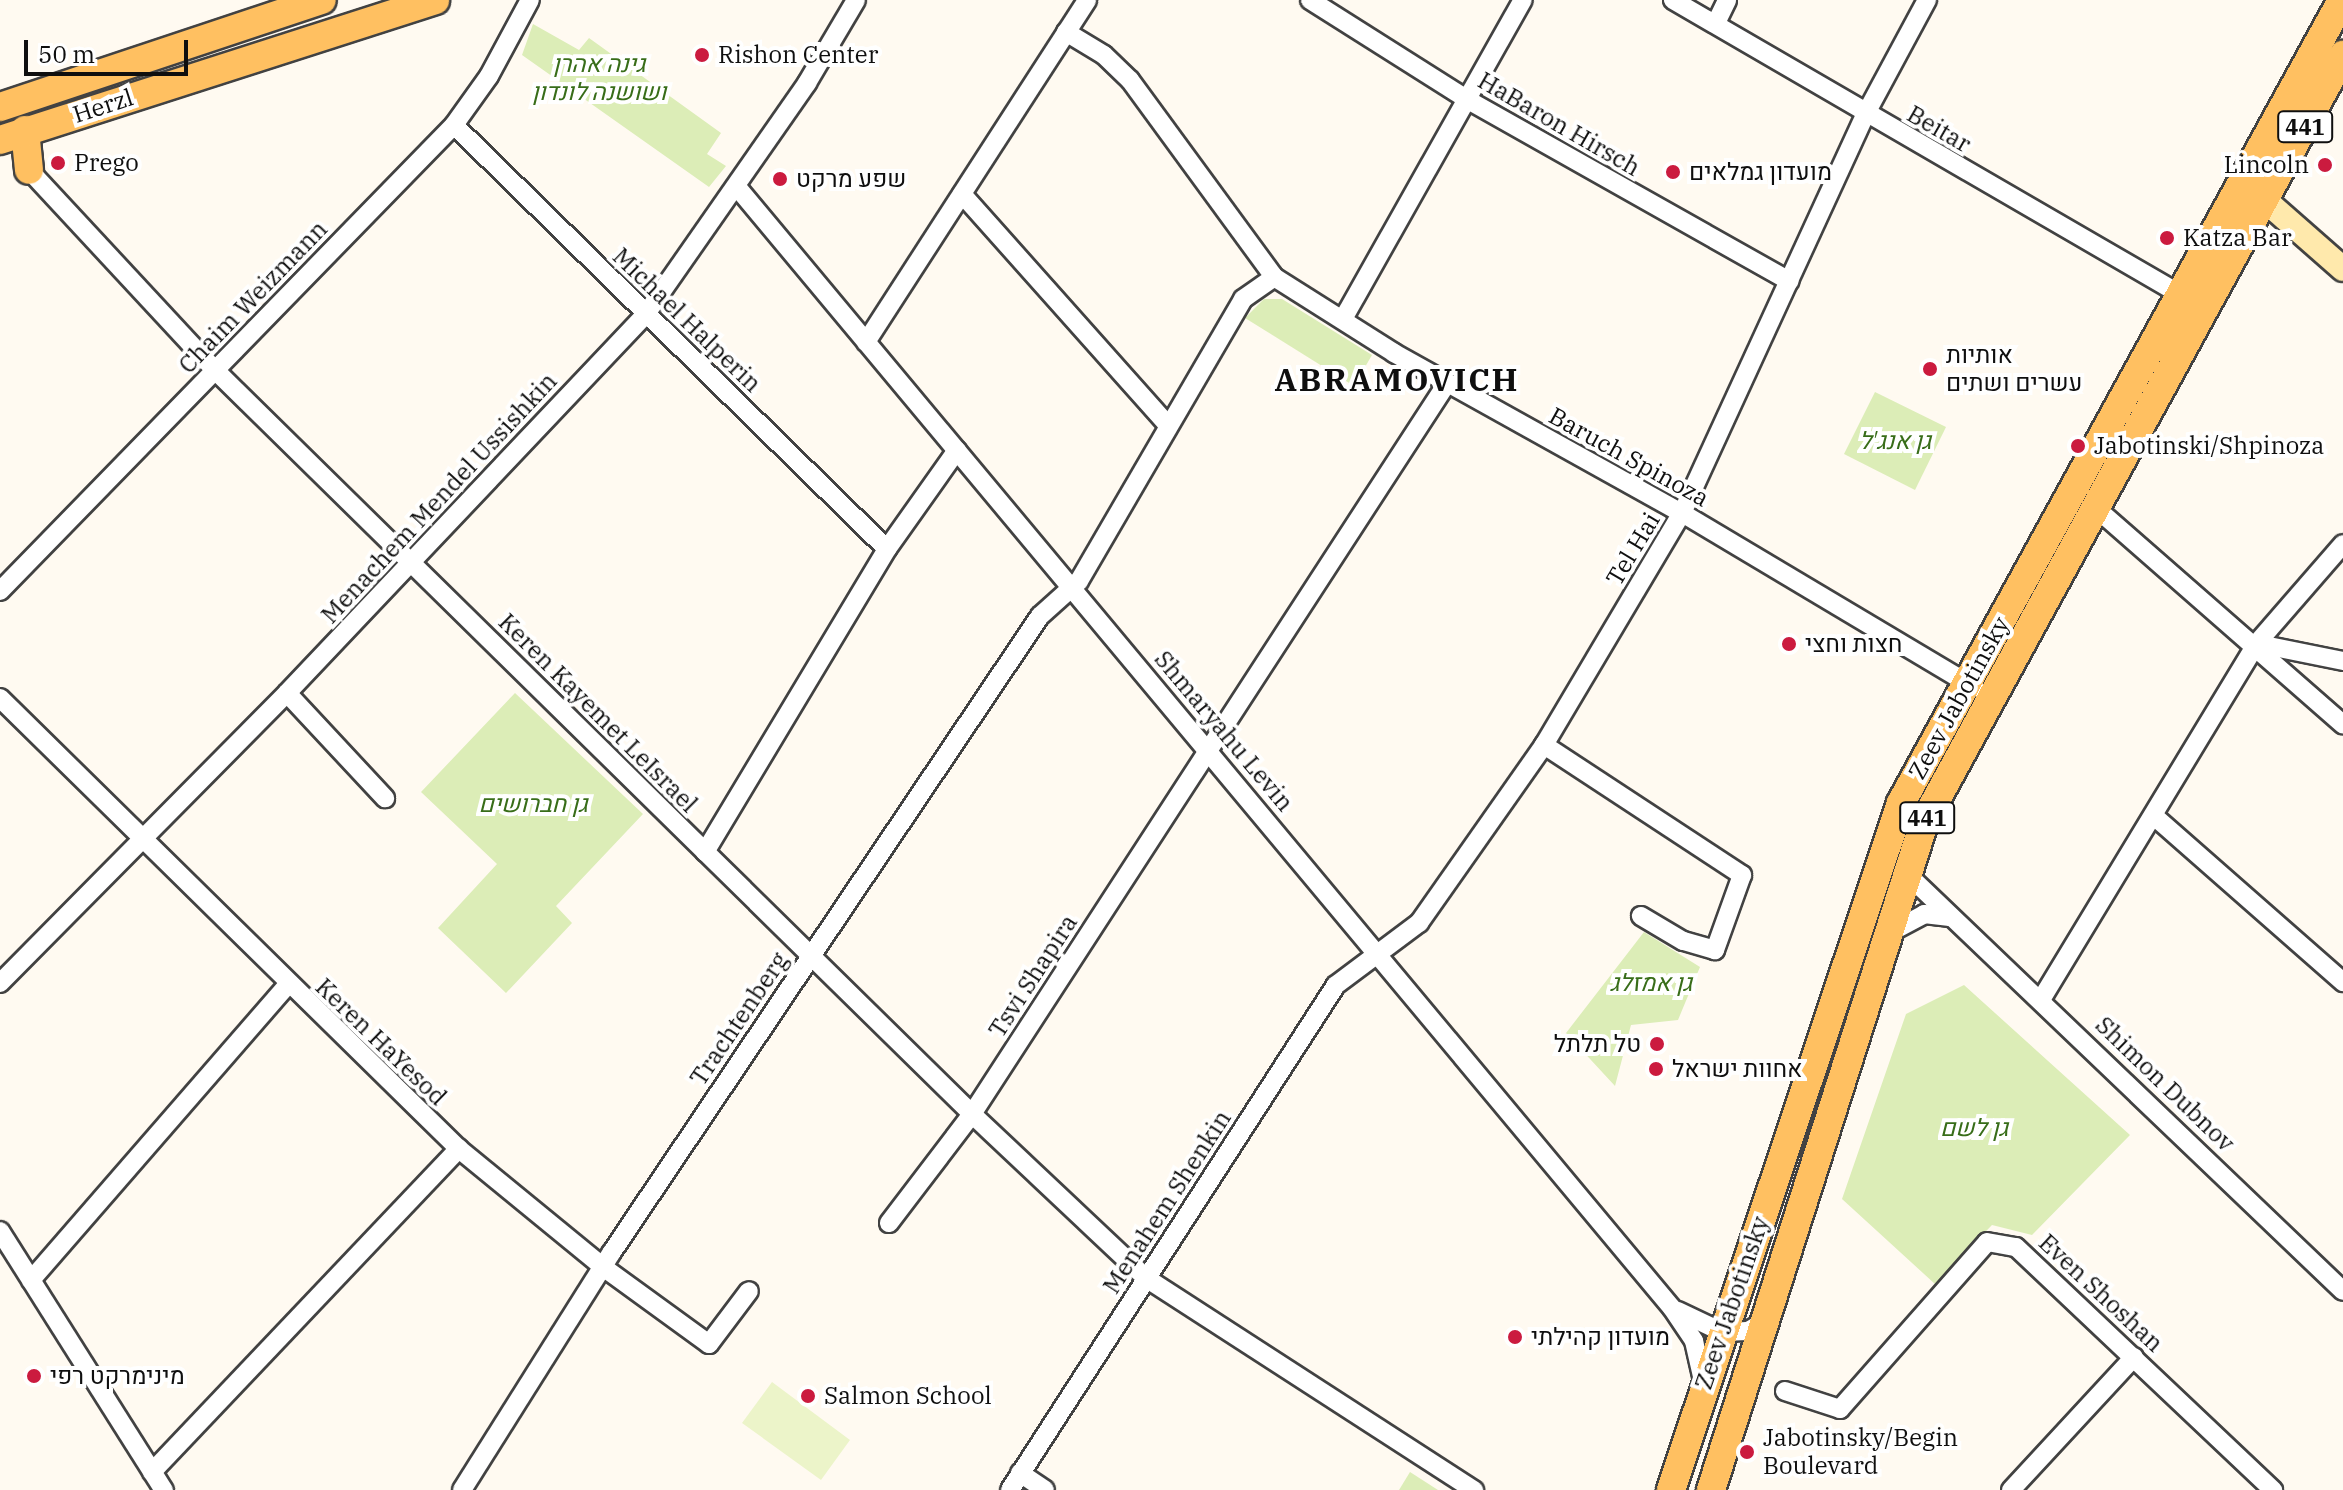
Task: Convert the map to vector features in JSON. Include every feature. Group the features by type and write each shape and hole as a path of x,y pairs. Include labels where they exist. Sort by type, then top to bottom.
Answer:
{"main road":[{"name":"Herzl","path":"0,107 322,0"},
{"name":"Herzl","path":"12,135 435,0"},
{"name":"Zeev Jabotinsky","path":"1711,1490 1925,820 2097,509 2255,191 2336,2"},
{"name":"Zeev Jabotinsky","path":"1671,1490 1901,803 2183,296 2343,55"},
{"path":"12,135 29,170"},
{"path":"0,152 29,170"}],"street":[{"path":"515,0 517,20"},
{"name":"Chaim Weizmann","path":"517,20 522,0"},
{"name":"Chaim Weizmann","path":"0,591 454,125 489,76 530,0"},
{"name":"Menachem Mendel Ussishkin","path":"0,983 287,693 646,314 737,187 856,0"},
{"path":"866,342 1087,0"},
{"name":"HaBaron Hirsch","path":"1310,0 1468,100 1789,281"},
{"path":"1343,319 1523,0"},
{"name":"Beitar","path":"1673,0 1865,115 2183,296"},
{"path":"1716,23 1727,0"},
{"name":"Tel Hai","path":"1379,954 1419,923 1544,745 1682,513 1865,115 1927,0"},
{"name":"Baruch Spinoza","path":"1066,32 1104,55 1130,80 1274,277 1447,383 1682,513 1992,697"},
{"name":"Michael Halperin","path":"454,125 887,549"},
{"name":"Keren Kayemet LeIsrael","path":"29,170 215,370 972,1114 1146,1278 1474,1490"},
{"name":"Shmaryahu Levin","path":"737,187 1672,1308 1694,1341 1704,1385"},
{"path":"2255,191 2343,269"},
{"path":"962,194 1168,425"},
{"name":"Trachtenberg","path":"462,1490 603,1267 810,955 1040,616 1073,587 1243,299 1274,277"},
{"name":"Tsvi Shapira","path":"889,1223 972,1114 1447,383"},
{"path":"705,852 887,549 957,450"},
{"path":"2097,509 2257,643 2343,724"},
{"path":"2042,998 2257,643 2343,544"},
{"path":"2257,643 2343,661"},
{"path":"287,693 385,798"},
{"name":"Keren HaYesod","path":"0,698 287,986 459,1149 603,1267 709,1344 749,1291"},
{"path":"1544,745 1742,875 1715,950 1683,941 1641,916"},
{"path":"2154,816 2343,982"},
{"name":"Shimon Dubnov","path":"1907,874 1948,917 2042,998 2343,1291"},
{"path":"1887,935 1902,921 1924,914 1948,917"},
{"name":"Menahem Shenkin","path":"1010,1490 1336,985 1379,954"},
{"path":"31,1280 287,986"},
{"path":"152,1472 459,1149"},
{"path":"0,1231 164,1490"},
{"name":"Even Shoshan","path":"1785,1391 1840,1409 1987,1242 2016,1247 2273,1490"},
{"name":"Shmaryahu Levin","path":"1672,1308 1722,1332"},
{"path":"1722,1332 1748,1331 1765,1321"},
{"path":"2011,1490 2134,1357"},
{"path":"1020,1473 1045,1490"}],"green space":[{"name":"גינה אהרן ושושנה לונדון","path":"533,24 579,50 589,38 721,133 707,154 726,166 709,187 522,55"},
{"path":"1264,299 1282,299 1372,355 1354,386 1245,318"},
{"name":"גן אנג'ל","path":"1875,392 1946,427 1915,490 1844,454"},
{"name":"גן חברושים","path":"515,693 643,814 556,906 572,923 506,993 438,928 497,864 421,792"},
{"name":"גן אמזלג","path":"1644,932 1700,967 1678,1020 1631,1025 1615,1086 1566,1033"},
{"name":"גן לשם","path":"1964,985 2130,1135 2032,1235 1992,1225 1935,1284 1842,1199 1906,1014"},
{"path":"772,1382 850,1440 821,1480 742,1423"},
{"path":"1410,1472 1438,1490 1399,1490"}],"place":[{"name":"Rishon Center","path":"702,55"},
{"name":"Prego","path":"58,163"},
{"name":"Lincoln","path":"2325,165"},
{"name":"מועדון גמלאים","path":"1673,172"},
{"name":"שפע מרקט","path":"780,179"},
{"name":"Katza Bar","path":"2167,238"},
{"name":"אותיות עשרים ושתים","path":"1930,369"},
{"name":"Jabotinski/Shpinoza","path":"2078,446"},
{"name":"חצות וחצי","path":"1789,644"},
{"name":"טל תלתל","path":"1657,1044"},
{"name":"אחוות ישראל","path":"1656,1069"},
{"name":"מועדון קהילתי","path":"1515,1337"},
{"name":"מינימרקט רפי","path":"34,1376"},
{"name":"Salmon School","path":"808,1396"},
{"name":"Jabotinsky/Begin Boulevard","path":"1747,1452"}],"district":[{"name":"ABRAMOVICH","path":"1397,379"}]}
